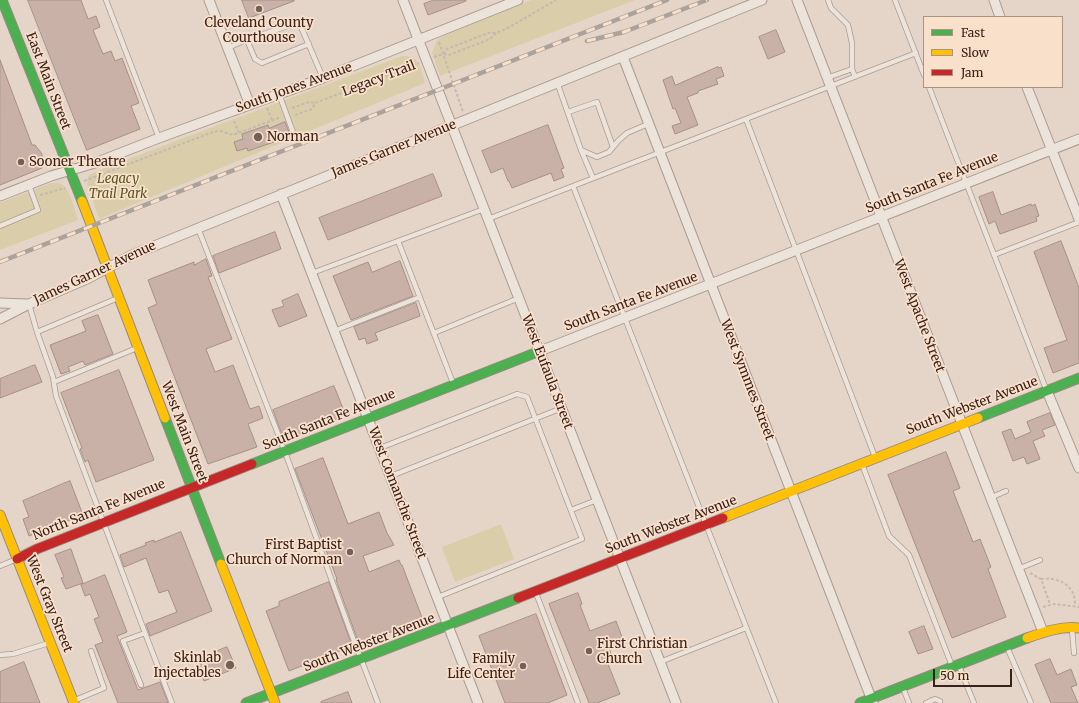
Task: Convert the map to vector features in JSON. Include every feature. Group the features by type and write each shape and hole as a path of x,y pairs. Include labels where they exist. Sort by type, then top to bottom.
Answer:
{"street":[{"name":"East Main Street","path":"2,0 69,171"},
{"path":"208,0 250,105"},
{"name":"West Eufaula Street","path":"403,0 676,703"},
{"name":"South Jones Avenue","path":"0,196 51,176 95,163 323,78 419,40 502,3 518,0"},
{"name":"James Garner Avenue","path":"0,319 29,304 89,278 132,255 762,0"},
{"name":"West Apache Street","path":"797,0 990,498 1022,568 1034,611 1043,632"},
{"path":"994,0 1000,16"},
{"name":"West Symmes Street","path":"622,57 872,701"},
{"path":"1028,88 1079,221"},
{"name":"South Santa Fe Avenue","path":"192,488 1079,139"},
{"name":"West Main Street","path":"69,171 275,703"},
{"name":"West Comanche Street","path":"281,194 438,596 478,703"},
{"name":"James Garner Avenue","path":"0,303 29,304"},
{"name":"South Webster Avenue","path":"246,703 362,660 1079,378"},
{"path":"1047,391 1079,468"},
{"name":"North Santa Fe Avenue","path":"17,558 192,488"},
{"name":"West Gray Street","path":"0,515 74,702"},
{"path":"860,703 872,701 903,686 1043,632 1076,628"}],"lane":[{"path":"106,0 159,138"},
{"path":"828,0 835,13 848,25 852,49 852,69 855,77"},
{"path":"895,0 923,72"},
{"path":"228,48 299,22 323,78"},
{"path":"247,40 255,59 262,63 309,44"},
{"path":"829,82 855,77 916,53"},
{"path":"488,219 746,119 829,82 852,69"},
{"path":"557,82 581,150 593,178"},
{"path":"929,88 1047,391"},
{"path":"279,94 294,134"},
{"path":"568,112 596,102 613,147"},
{"path":"746,119 876,458"},
{"path":"581,150 597,157 609,152 626,133 648,124"},
{"path":"0,226 38,210 29,185"},
{"path":"573,186 776,703"},
{"path":"312,274 484,209"},
{"path":"994,255 1079,221"},
{"path":"198,228 285,452 378,703"},
{"path":"398,241 454,385"},
{"path":"334,331 420,297"},
{"path":"37,332 118,298"},
{"path":"434,333 519,298"},
{"path":"29,304 54,382 56,396 172,703"},
{"path":"54,382 138,348"},
{"path":"380,448 517,394 527,396 582,539 438,596"},
{"path":"391,476 562,408"},
{"path":"862,464 889,536 909,555 956,665 974,703"},
{"path":"990,498 1006,491"},
{"path":"571,510 597,500"},
{"path":"0,566 17,558"},
{"path":"1022,568 1040,560"},
{"path":"536,592 578,703"},
{"path":"660,662 746,628"},
{"path":"1074,653 1076,628"},
{"path":"141,685 123,641 145,633"},
{"path":"0,654 13,654 50,642"},
{"path":"1007,645 1030,703"},
{"path":"74,702 104,688 91,651"},
{"path":"903,686 909,703"},
{"path":"926,703 935,699 940,701 940,703"}],"path":[{"name":"Legacy Trail","path":"315,103 312,109 293,116 286,115 291,108 309,102 315,103 426,60 443,54 449,55 490,39 496,33 506,29 556,0"},
{"name":"Legacy Trail","path":"443,54 447,49 488,32 496,33"},
{"path":"438,41 463,112"},
{"path":"267,108 272,120"},
{"path":"88,179 213,132 221,131 233,135 286,115"},
{"path":"234,119 239,133"},
{"path":"1022,568 1040,579 1053,579 1064,583 1074,592 1076,599 1075,606"},
{"path":"1040,579 1050,604"},
{"path":"1034,611 1050,604 1079,607"}],"green space":[{"path":"531,0 635,0 440,76 432,53 437,40 443,36"},
{"name":"Legacy Trail Park","path":"402,56 408,56 416,60 421,68 425,83 99,219 87,184 88,176 95,172"},
{"name":"Legacy Trail Park","path":"51,183 60,183 67,190 72,200 78,220 0,250 0,203"},
{"path":"501,524 514,559 455,582 442,547"}],"building":[{"path":"28,0 81,0 88,19 96,16 100,27 93,30 103,54 111,51 115,61 122,58 139,103 131,106 140,129 87,150"},
{"name":"Cleveland County Courthouse","path":"242,0 294,0 294,1 249,18"},
{"path":"434,0 466,1 428,15 424,4"},
{"path":"776,30 785,52 768,59 759,37"},
{"path":"0,60 32,145 35,145 42,154 42,168 0,185"},
{"path":"721,67 724,76 716,79 718,84 698,91 698,93 687,97 698,125 675,134 672,126 681,123 675,108 673,109 663,80 672,76 675,85"},
{"path":"285,122 289,132 273,138 274,142 248,151 247,148 237,151 234,142 243,139 242,134 268,125 269,128"},
{"path":"548,125 564,168 561,169 564,177 554,181 551,173 512,188 503,168 491,173 482,151"},
{"path":"433,174 442,196 328,240 319,218"},
{"path":"993,192 1001,215 1031,204 1032,206 1035,204 1039,216 1036,217 1037,221 1000,234 995,221 989,224 979,197"},
{"path":"275,232 281,249 219,273 213,256"},
{"path":"1061,241 1079,288 1079,363 1053,373 1044,348 1067,340 1034,252"},
{"path":"206,259 212,276 208,277 232,339 206,349 215,372 233,365 250,409 259,406 263,418 248,424 257,447 208,464 148,308 157,304 148,280 194,262 194,265"},
{"path":"400,261 413,296 351,320 333,276 368,262 372,272"},
{"path":"298,294 307,316 279,327 272,310 284,306 282,301"},
{"path":"416,303 420,316 375,333 378,340 367,344 365,338 359,340 354,327"},
{"path":"98,315 113,354 85,365 83,361 68,367 70,371 61,374 50,345 86,331 82,321"},
{"path":"35,365 42,382 0,398 0,379"},
{"path":"119,370 154,460 96,482 88,460 85,462 80,449 82,448 61,393"},
{"path":"334,386 346,416 284,440 273,410"},
{"path":"1050,413 1055,425 1042,430 1045,436 1033,441 1040,459 1027,464 1024,457 1013,461 1002,432 1011,429 1015,439 1031,432 1027,422"},
{"path":"946,452 960,488 953,491 973,542 980,539 991,567 988,569 1006,617 952,638 888,475"},
{"name":"First Baptist Church of Norman","path":"323,458 348,524 379,512 387,533 394,545 363,556 369,572 399,560 423,620 359,644 336,580 337,579 295,469"},
{"path":"70,481 83,515 29,536 23,519 29,517 23,501"},
{"path":"181,532 212,611 150,636 146,624 177,612 168,590 159,593 146,558 124,567 120,555 146,545 145,543 154,540 154,542"},
{"path":"71,549 83,583 66,589 61,578 64,577 55,555"},
{"path":"105,575 127,632 117,636 138,690 160,682 168,703 118,703 95,645 103,642 94,619 99,617 90,594 85,596 81,585"},
{"path":"329,582 352,646 289,671 266,611 279,606 279,602"},
{"name":"First Christian Church","path":"578,593 582,604 580,605 590,631 616,621 624,642 609,647 611,655 608,664 620,694 597,703 589,703 549,604"},
{"name":"Family Life Center","path":"536,614 567,695 548,703 505,703 479,636"},
{"path":"924,626 933,649 918,654 909,632"},
{"path":"227,647 236,668 204,681 197,665 213,658 211,654"},
{"path":"1050,659 1057,675 1071,669 1077,685 1071,687 1078,703 1051,703 1035,665"},
{"path":"24,662 40,703 0,703 0,672"},
{"path":"348,692 352,703 321,703 321,702"}],"railway":[{"path":"0,262 667,0"},
{"path":"587,41 624,32 707,0"}],"traffic: fast":[{"path":"2,0 82,201"},
{"path":"252,464 540,351"},
{"path":"978,418 1079,378"},
{"path":"165,418 221,564"},
{"path":"246,703 518,598"},
{"path":"860,703 1027,638"}],"traffic: slow":[{"path":"82,201 165,418"},
{"path":"723,518 978,418"},
{"path":"0,515 74,703"},
{"path":"221,564 275,703"},
{"path":"1027,638 1059,629 1079,628"}],"traffic: jam":[{"path":"17,559 37,549 252,464"},
{"path":"518,598 723,518"}],"place":[{"name":"Cleveland County Courthouse","path":"259,9"},
{"name":"Norman","path":"258,137"},
{"name":"Sooner Theatre","path":"21,162"},
{"name":"First Baptist Church of Norman","path":"350,552"},
{"name":"First Christian Church","path":"589,651"},
{"name":"Skinlab Injectables","path":"230,665"},
{"name":"Family Life Center","path":"523,666"}]}
